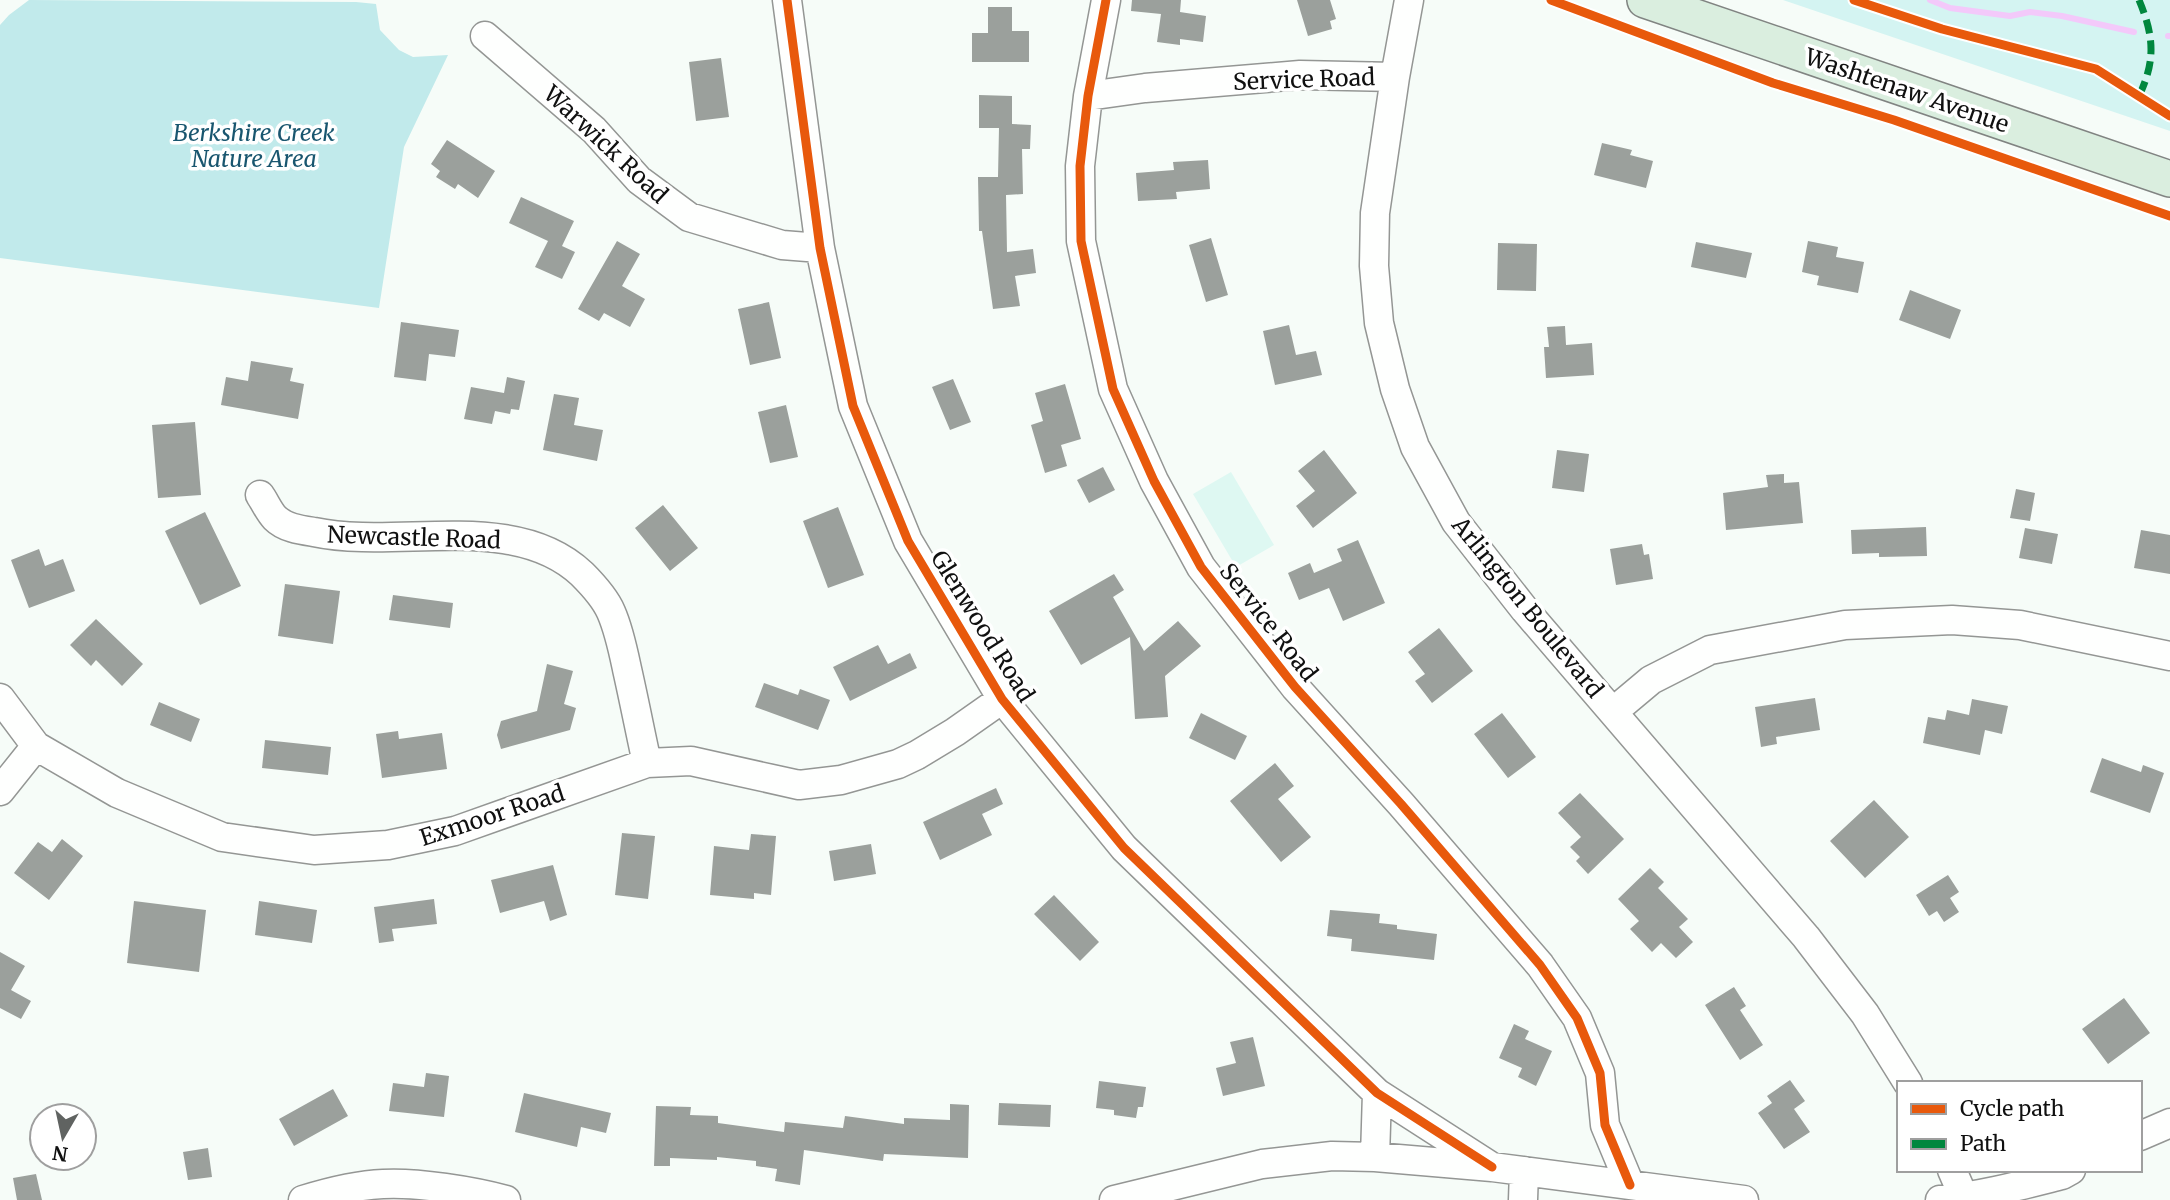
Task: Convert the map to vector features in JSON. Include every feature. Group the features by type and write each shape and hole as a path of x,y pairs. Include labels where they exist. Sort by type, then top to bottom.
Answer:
{"main road":[{"name":"Washtenaw Avenue","path":"1645,0 2170,179"}],"street":[{"name":"Glenwood Road","path":"787,0 820,248 853,407 908,541 1002,699 1124,848 1377,1093 1492,1167"},
{"name":"Service Road","path":"1107,0 1088,96 1080,166 1081,241 1113,389 1154,481 1201,567 1287,677 1540,965 1577,1018 1600,1073 1605,1125 1630,1185"},
{"name":"Arlington Boulevard","path":"1409,0 1375,214 1374,267 1379,323 1395,389 1412,441 1456,522 1525,610 1806,937 1865,1014 1907,1081"},
{"name":"Warwick Road","path":"485,36 594,130 639,180 689,217 782,245 820,248"},
{"name":"Service Road","path":"1088,96 1144,88 1300,75 1395,77"},
{"name":"Newcastle Road","path":"260,495 274,518 292,528 327,535 366,538 487,537 523,542 549,552 573,566 593,585 611,611 620,638 647,763"},
{"path":"1614,711 1651,680 1710,650 1846,625 1952,620 2020,625 2170,656"},
{"name":"Exmoor Road","path":"0,698 36,747 117,793 222,836 314,850 388,845 455,831 647,763 691,761 799,785 841,780 898,764 917,755 1002,699"},
{"path":"0,791 36,747"},
{"path":"1376,1157 1377,1093"},
{"path":"2142,1135 2170,1123"},
{"path":"1114,1200 1262,1164 1332,1156 1492,1167 1744,1200"},
{"path":"1523,1200 1524,1171"},
{"path":"1952,1172 1957,1199 2067,1172"},
{"path":"303,1200 336,1190 383,1184 450,1189 501,1199"}],"shaded area":[{"path":"1783,0 2170,0 2170,131"},
{"path":"1231,472 1274,545 1236,567 1193,494"}],"green space":[{"name":"Berkshire Creek Nature Area","path":"29,0 376,4 380,30 399,50 413,57 448,55 404,147 379,308 0,258 0,25"}],"building":[{"path":"1132,0 1181,0 1180,12 1206,16 1203,42 1180,39 1180,45 1157,42 1161,14 1131,11"},
{"path":"1297,0 1330,0 1336,19 1330,21 1332,29 1308,36"},
{"path":"988,7 1012,7 1012,31 1029,31 1029,62 972,62 972,33 988,33"},
{"path":"721,58 729,117 696,121 689,62"},
{"path":"979,95 1012,96 1012,124 1031,125 1030,149 1022,149 1023,194 1006,195 1007,252 1033,249 1036,273 1015,276 1020,306 993,309 982,231 979,231 978,177 998,177 999,128 979,128"},
{"path":"447,140 495,171 478,198 458,184 455,189 436,177 440,171 431,164"},
{"path":"1602,143 1632,150 1630,155 1653,161 1646,188 1594,175"},
{"path":"1208,160 1210,189 1176,192 1177,199 1138,201 1136,173 1174,170 1173,162"},
{"path":"521,197 574,221 562,246 575,252 562,279 535,267 548,241 509,223"},
{"path":"1211,238 1228,295 1206,302 1189,245"},
{"path":"617,241 640,254 622,286 645,299 630,327 604,313 599,321 578,309"},
{"path":"1808,241 1838,247 1836,257 1864,262 1858,293 1817,285 1819,276 1802,272"},
{"path":"1696,242 1752,253 1746,278 1691,267"},
{"path":"1498,243 1537,244 1536,291 1497,290"},
{"path":"1910,290 1961,310 1950,339 1899,320"},
{"path":"769,302 781,358 750,365 738,309"},
{"path":"401,322 459,330 455,357 429,354 426,381 394,377"},
{"path":"1289,325 1296,355 1316,351 1322,375 1275,385 1263,331"},
{"path":"1565,326 1566,345 1592,343 1594,375 1546,378 1544,347 1549,347 1547,327"},
{"path":"251,361 293,368 290,381 304,384 298,419 221,405 226,377 248,381"},
{"path":"507,377 525,381 519,410 511,409 510,414 495,411 492,424 464,419 471,387 504,393"},
{"path":"953,379 971,422 950,430 932,387"},
{"path":"1065,384 1081,439 1061,445 1067,466 1045,473 1031,425 1043,421 1035,393"},
{"path":"554,394 579,398 574,425 603,430 597,461 543,450"},
{"path":"786,405 798,457 770,463 758,412"},
{"path":"195,422 201,495 158,498 152,425"},
{"path":"1324,450 1357,493 1313,528 1296,506 1315,491 1298,471"},
{"path":"1557,450 1589,454 1584,492 1552,488"},
{"path":"1103,467 1115,490 1089,503 1077,480"},
{"path":"1784,474 1784,483 1799,482 1803,523 1726,530 1723,493 1768,487 1766,475"},
{"path":"2016,489 2035,493 2030,521 2010,518"},
{"path":"663,505 698,548 670,571 635,528"},
{"path":"838,507 864,575 828,588 803,521"},
{"path":"205,512 241,586 200,605 165,531"},
{"path":"1926,527 1927,556 1879,557 1879,553 1852,554 1851,530"},
{"path":"2025,528 2058,534 2052,564 2019,558"},
{"path":"2141,530 2170,535 2170,574 2134,568"},
{"path":"1358,540 1385,603 1343,621 1329,588 1299,600 1288,573 1310,563 1314,573 1342,561 1337,549"},
{"path":"1642,544 1644,555 1649,554 1653,579 1616,585 1610,549"},
{"path":"39,549 45,566 63,559 75,591 29,608 11,560"},
{"path":"1114,574 1124,590 1113,597 1144,651 1178,621 1201,646 1165,676 1168,717 1135,719 1130,637 1081,665 1049,611"},
{"path":"285,584 340,591 333,644 278,636"},
{"path":"393,595 453,603 450,628 389,620"},
{"path":"96,619 143,664 122,686 96,660 91,666 70,645"},
{"path":"1439,628 1473,671 1432,703 1415,681 1425,674 1408,652"},
{"path":"878,645 888,664 910,653 917,668 850,701 833,667"},
{"path":"547,664 573,671 564,704 576,708 570,730 501,749 497,735 501,721 537,711"},
{"path":"764,683 798,695 800,689 830,700 818,730 755,707"},
{"path":"1815,698 1820,730 1776,737 1777,744 1761,747 1755,707"},
{"path":"1972,699 2008,706 2002,734 1985,730 1980,755 1923,743 1928,717 1945,720 1947,710 1969,715"},
{"path":"159,702 200,719 191,742 150,725"},
{"path":"1201,713 1247,736 1235,760 1189,738"},
{"path":"1502,713 1536,757 1508,778 1474,734"},
{"path":"398,731 399,739 442,733 447,769 382,778 376,734"},
{"path":"265,740 331,747 328,775 262,768"},
{"path":"2102,758 2141,772 2143,765 2164,773 2150,813 2090,792"},
{"path":"1275,763 1294,786 1278,799 1311,837 1281,862 1230,801"},
{"path":"996,788 1003,804 982,814 992,835 940,860 923,822"},
{"path":"1580,793 1624,839 1588,874 1576,861 1580,857 1570,847 1581,837 1558,813"},
{"path":"1874,800 1909,837 1865,878 1830,841"},
{"path":"622,833 655,836 648,899 615,895"},
{"path":"751,834 776,836 771,895 754,893 754,899 710,895 714,846 749,850"},
{"path":"62,839 83,856 49,900 14,873 38,842 52,852"},
{"path":"871,844 876,874 834,881 829,851"},
{"path":"553,865 567,915 550,921 544,901 500,913 491,880"},
{"path":"1650,868 1664,882 1658,888 1688,919 1679,927 1693,942 1676,958 1661,943 1652,952 1630,929 1639,921 1618,899"},
{"path":"1948,875 1959,892 1950,898 1959,912 1944,922 1937,911 1929,916 1916,895"},
{"path":"1054,895 1099,942 1080,961 1034,914"},
{"path":"434,899 437,924 392,929 394,941 379,943 374,907"},
{"path":"134,901 206,910 199,972 127,963"},
{"path":"259,901 317,910 312,943 255,935"},
{"path":"1330,910 1380,914 1379,923 1397,925 1397,929 1437,934 1434,960 1351,951 1352,939 1327,936"},
{"path":"0,952 25,966 11,990 31,1001 21,1019 0,1008"},
{"path":"1734,987 1746,1006 1740,1010 1763,1045 1740,1060 1705,1005"},
{"path":"2124,998 2150,1033 2108,1064 2082,1029"},
{"path":"1514,1024 1529,1031 1525,1039 1552,1051 1536,1086 1518,1077 1522,1068 1499,1058"},
{"path":"1253,1037 1265,1086 1223,1096 1216,1068 1236,1063 1230,1042"},
{"path":"426,1073 449,1076 444,1117 389,1111 393,1083 424,1087"},
{"path":"1790,1080 1805,1101 1794,1109 1810,1132 1784,1149 1758,1113 1772,1103 1767,1096"},
{"path":"1099,1081 1146,1087 1143,1107 1138,1107 1136,1118 1114,1115 1114,1110 1096,1108"},
{"path":"333,1089 348,1116 294,1146 279,1119"},
{"path":"524,1093 611,1113 606,1133 581,1127 577,1147 515,1132"},
{"path":"999,1103 1051,1105 1050,1127 998,1125"},
{"path":"950,1104 969,1105 968,1158 884,1154 883,1161 804,1150 800,1185 775,1181 777,1169 756,1166 756,1161 717,1157 717,1160 670,1158 670,1166 654,1166 656,1106 691,1107 690,1115 718,1116 718,1123 784,1132 785,1122 843,1128 845,1116 904,1124 904,1118 950,1120"},
{"path":"208,1148 212,1177 188,1180 183,1152"},
{"path":"36,1174 42,1200 17,1200 13,1178"}],"waterway":[{"path":"1930,0 1950,8 2010,16 2030,12 2062,16 2134,32"}],"marked path":[{"path":"2139,0 2148,25 2151,48 2148,71 2139,96"}],"cycle path":[{"path":"787,0 820,248 853,406 908,541 1002,699 1124,848 1377,1093 1492,1167"},
{"path":"1106,0 1088,96 1080,166 1081,241 1113,389 1154,481 1201,567 1295,687 1401,804 1540,965 1577,1018 1600,1073 1605,1125 1630,1185"},
{"path":"1551,0 1773,83 1894,120 2170,216"},
{"path":"1854,0 1942,29 2096,69 2170,116"}]}
